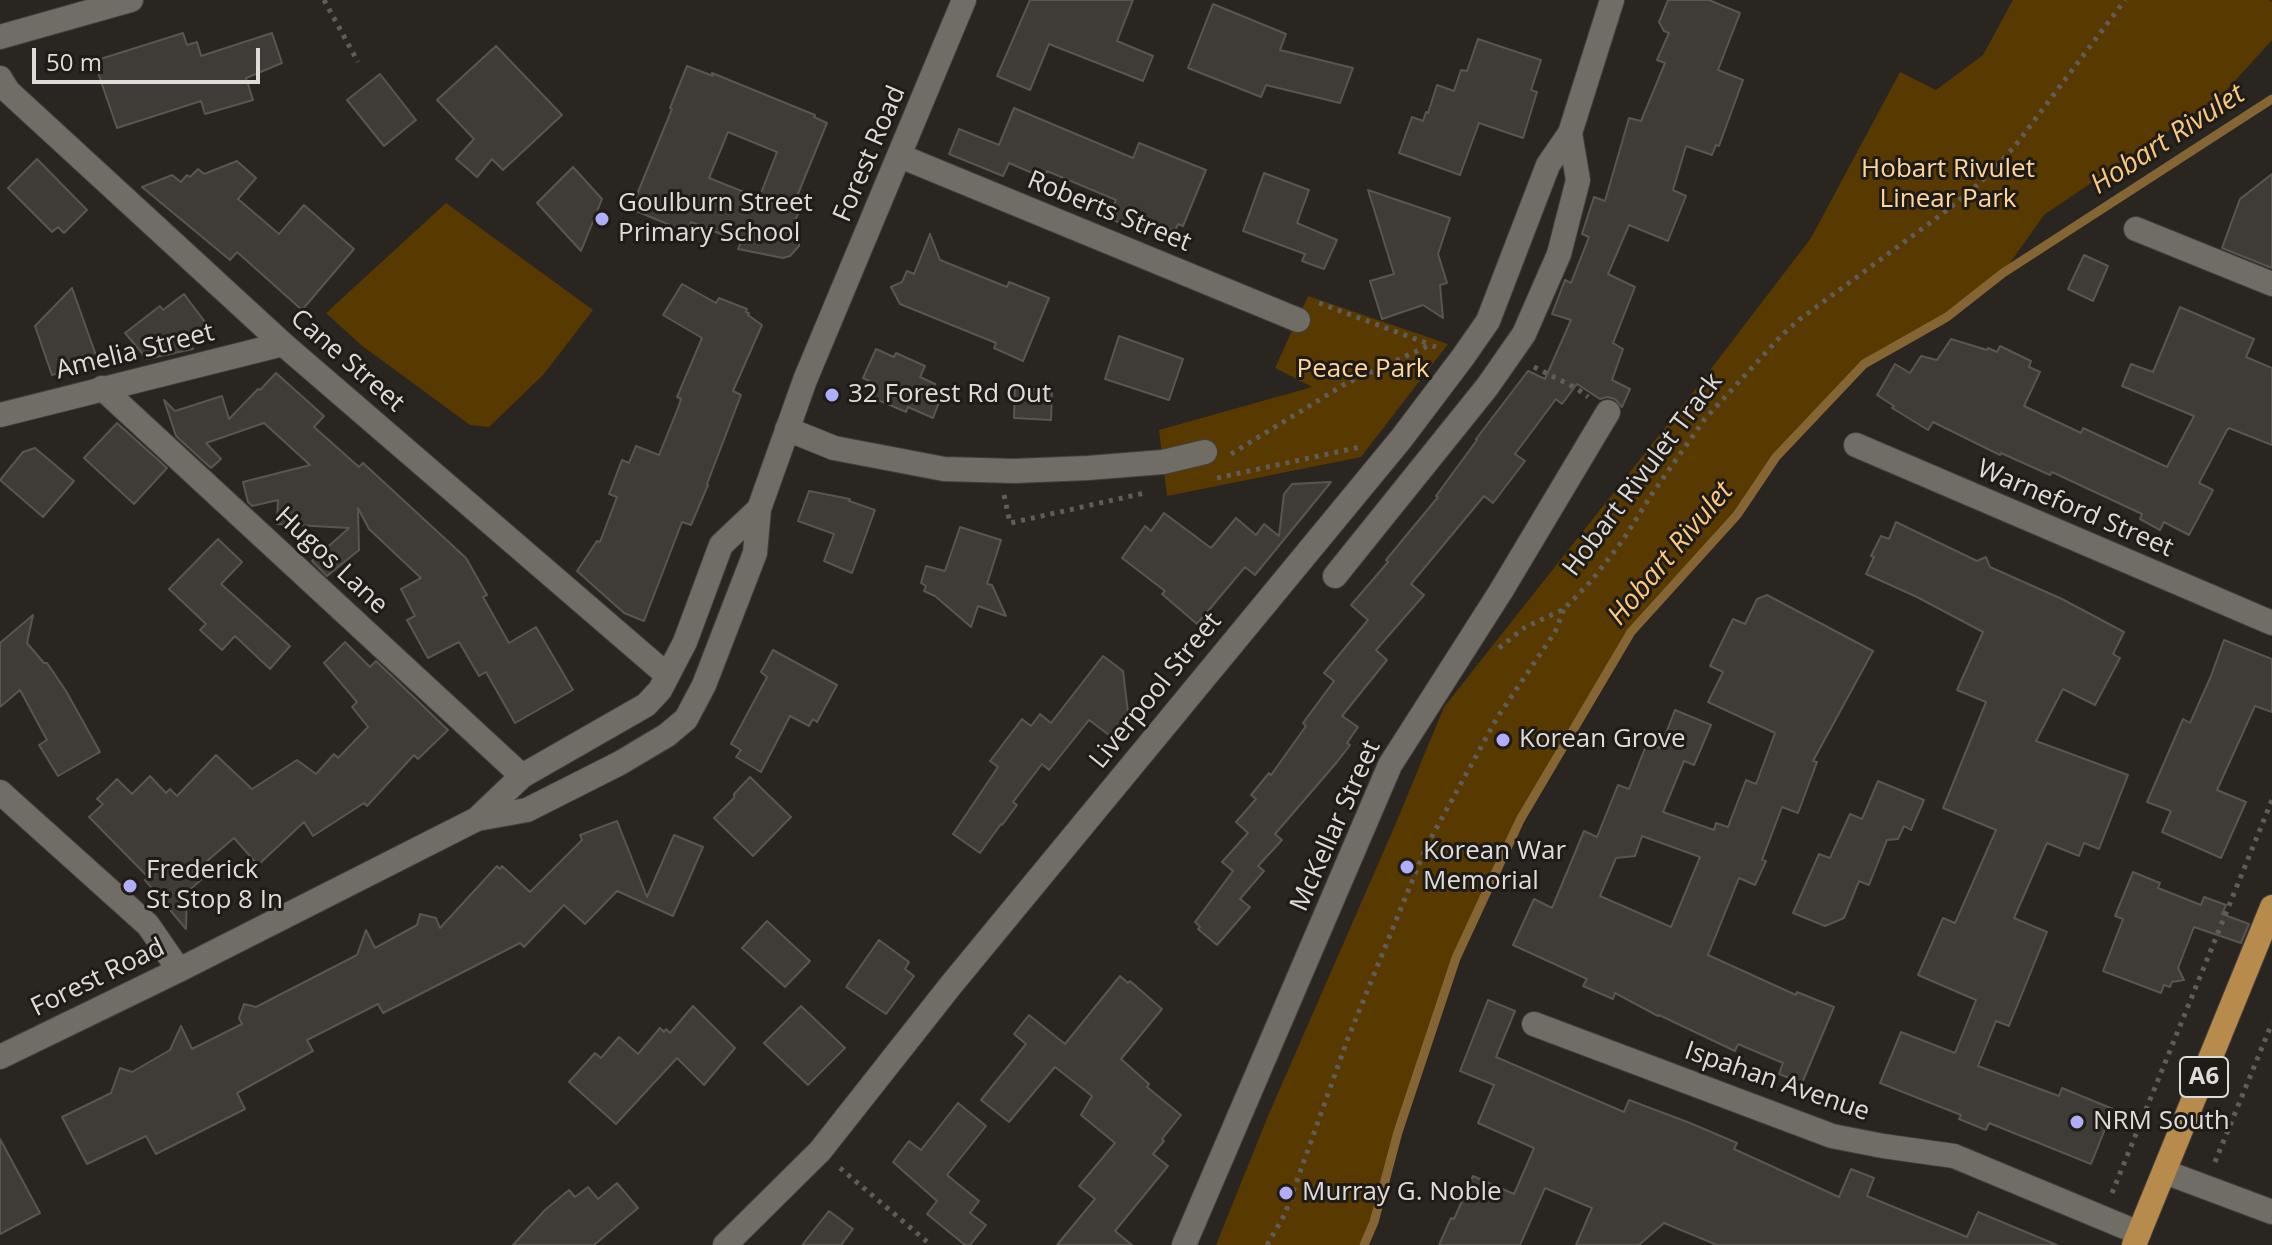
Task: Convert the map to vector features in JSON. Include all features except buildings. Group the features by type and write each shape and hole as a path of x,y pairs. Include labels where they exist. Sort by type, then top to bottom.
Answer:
{"highway":[{"name":"A6","path":"2137,1239 2272,907"}],"street":[{"path":"0,37 131,0"},
{"name":"Forest Road","path":"0,1057 477,819 527,810 620,763 667,735 686,719 704,685 755,553 759,509 805,380 964,0"},
{"name":"Liverpool Street","path":"725,1245 820,1151 951,985 1401,439 1463,357 1488,321 1548,165 1570,133 1612,0"},
{"name":"Cane Street","path":"0,78 8,91 283,344 667,675"},
{"name":"Liverpool Street","path":"1335,576 1462,420 1524,334 1559,254 1578,180 1570,133"},
{"name":"Roberts Street","path":"900,156 1298,320"},
{"path":"2136,229 2272,284"},
{"name":"Amelia Street","path":"0,415 283,344"},
{"name":"Hugos Lane","path":"102,388 522,776"},
{"name":"McKellar Street","path":"1184,1245 1390,765 1493,603 1608,412"},
{"path":"787,429 834,448 944,469 1014,471 1215,462"},
{"name":"Warneford Street","path":"1856,445 2272,623"},
{"name":"Forest Road","path":"477,819 522,776 646,705 660,690 685,642 721,545 759,509"},
{"path":"0,792 148,925 179,970"},
{"name":"Ispahan Avenue","path":"1534,1024 1832,1136 1954,1156 2137,1239"},
{"path":"2165,1172 2272,1212"}],"path":[{"path":"324,0 358,62"},
{"name":"Hobart Rivulet Track","path":"1495,651 1524,628 1564,609 1609,560 1704,420 1800,319 1942,214 2000,163 2125,0"},
{"path":"1298,320 1307,299 1463,357"},
{"path":"1208,480 1215,462 1345,384 1430,345"},
{"path":"1510,355 1576,388 1608,412"},
{"path":"1267,1245 1285,1214 1348,1038 1426,847 1497,718 1550,641 1564,609"},
{"path":"2112,1193 2272,800"},
{"path":"2205,1187 2272,1023"},
{"path":"820,1151 931,1245"}],"green space":[{"name":"Hobart Rivulet Linear Park","path":"2013,0 2269,0 2272,2 2272,40 2224,93 2044,215 2003,273 1947,317 1864,364 1776,457 1737,515 1631,632 1520,820 1456,958 1398,1132 1374,1222 1364,1245 1216,1245 1268,1116 1444,707 1811,238 1900,72 1936,90 1983,55"},
{"path":"446,203 593,310 544,374 489,427 470,425 361,345 326,313"},
{"name":"Peace Park","path":"1308,296 1448,344 1361,457 1167,496 1159,430 1312,387 1275,368"}],"waterway":[{"name":"Hobart Rivulet","path":"1364,1245 1374,1222 1398,1132 1456,958 1520,820 1631,632 1737,515 1776,457 1864,364 1947,317 2003,273 2272,99"}],"place":[{"name":"Goulburn Street Primary School","path":"602,219"},
{"name":"32 Forest Rd Out","path":"832,395"},
{"name":"Korean Grove","path":"1503,740"},
{"name":"Korean War Memorial","path":"1407,867"},
{"name":"Frederick St Stop 8 In","path":"130,886"},
{"name":"NRM South","path":"2077,1122"},
{"name":"Murray G. Noble","path":"1286,1193"}]}
